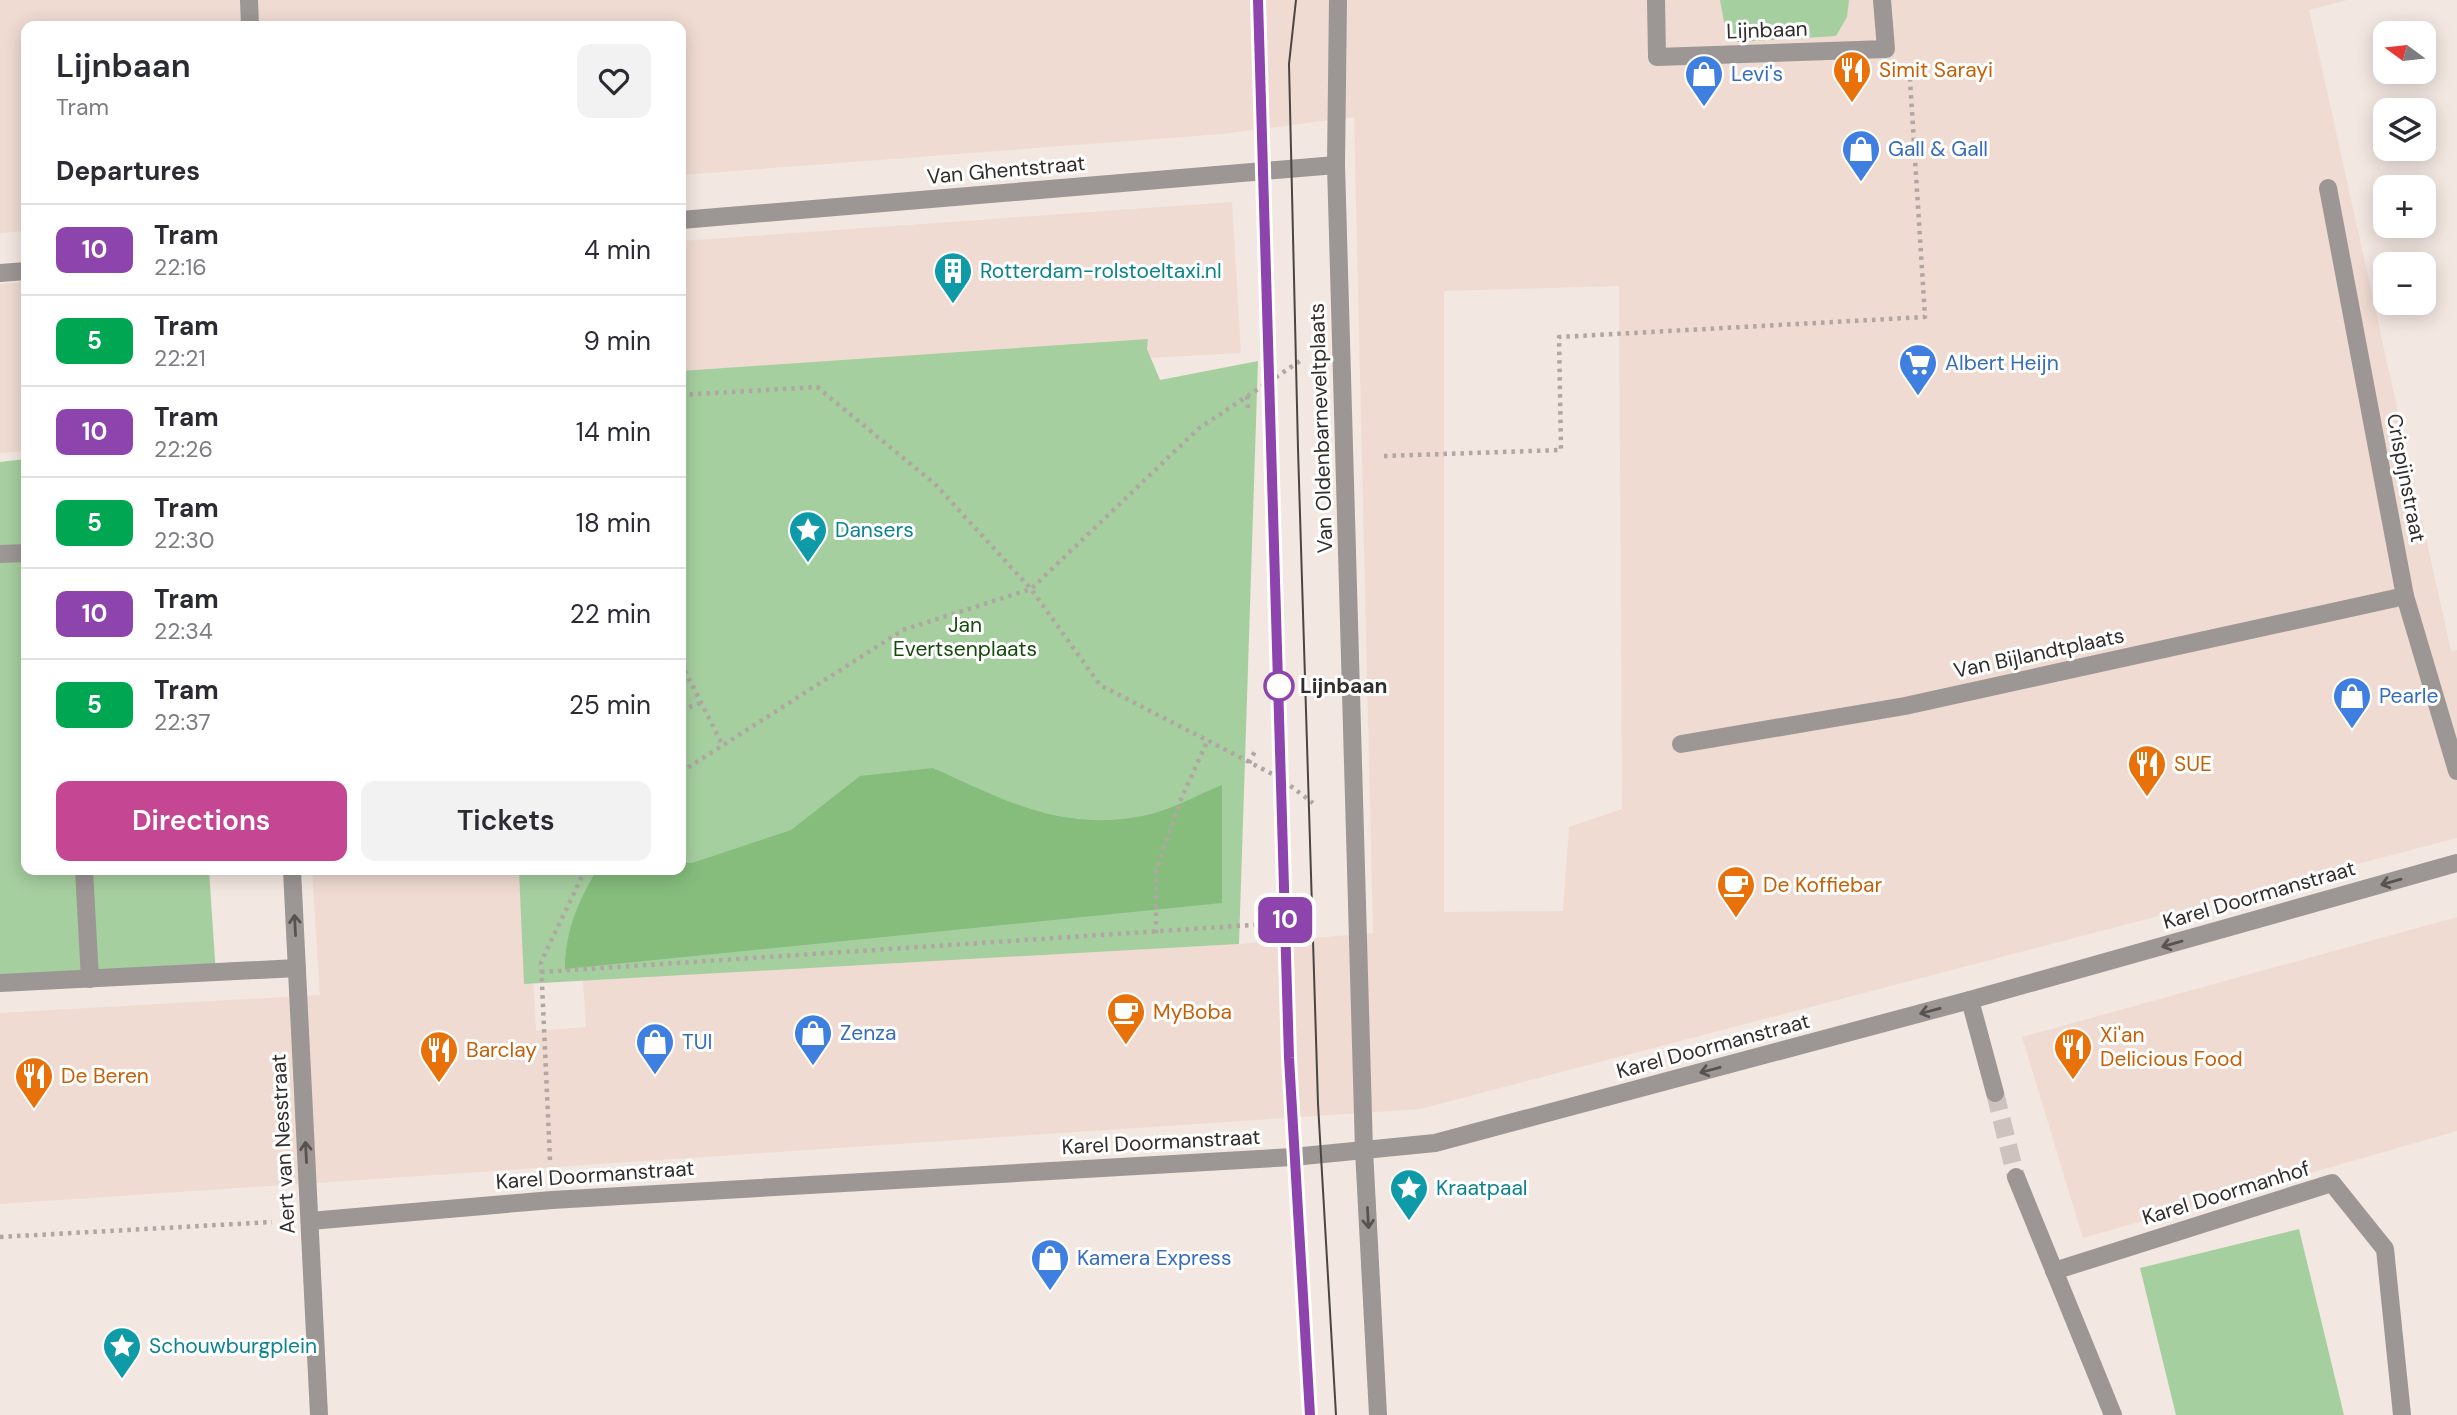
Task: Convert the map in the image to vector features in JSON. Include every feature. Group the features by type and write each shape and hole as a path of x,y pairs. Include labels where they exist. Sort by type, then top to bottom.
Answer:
{"street":[{"path":"249,0 250,21"},
{"name":"Van Oldenbarneveltplaats","path":"1338,0 1336,165 1364,1150 1378,1415"},
{"name":"Lijnbaan","path":"1656,0 1657,57 1886,49"},
{"path":"1882,0 1886,49"},
{"name":"Van Ghentstraat","path":"686,220 1336,165"},
{"name":"Crispijnstraat","path":"2329,188 2405,596 2457,771"},
{"path":"0,273 21,271"},
{"path":"0,554 21,553"},
{"name":"Van Bijlandtplaats","path":"1681,744 1905,706 2405,596"},
{"name":"Karel Doormanstraat","path":"310,1221 552,1200 1279,1158 1435,1143 1970,1000 2457,863"},
{"path":"84,875 90,979"},
{"name":"Aert van Nesstraat","path":"292,875 319,1415"},
{"path":"0,983 296,968"},
{"path":"1970,1000 1995,1093"},
{"path":"2016,1177 2113,1415"},
{"name":"Karel Doormanhof","path":"2054,1270 2332,1184 2385,1249 2402,1415"}],"path":[{"path":"1345,457 1561,450 1559,337 1925,317 1910,76 1886,49"},
{"path":"686,769 903,631 1031,589 1198,429 1341,334"},
{"path":"686,395 817,387 935,484 1031,589 1100,685 1308,797 1356,855"},
{"path":"1248,396 1248,408"},
{"path":"686,673 723,746"},
{"path":"686,708 701,703"},
{"path":"1156,933 1156,871 1181,799 1207,742"},
{"path":"1249,763 1256,749"},
{"path":"552,1200 541,962 583,875"},
{"path":"541,972 1267,924"},
{"path":"0,1237 310,1221"}],"shaded area":[{"path":"0,0 2347,0 2309,10 2373,299 2373,315 2377,315 2451,651 2457,650 2457,838 1420,1109 0,1204 0,1013 320,995 312,875 528,875 536,1031 586,1027 583,980 1239,944 1373,933 1354,117 1222,134 686,175 686,21 21,21 21,231 0,233","holes":["1619,286 1622,809 1569,827 1563,911 1444,912 1444,291"]},
{"name":"Rotterdam-rolstoeltaxi.nl","path":"1232,202 1241,353 686,383 686,241"},
{"path":"21,282 21,451 0,453 0,284"},
{"path":"2457,917 2457,1131 2083,1238 2022,1037"}],"green space":[{"path":"1720,0 1849,0 1847,17 1836,36 1737,42 1725,27"},
{"name":"Jan Evertsenplaats","path":"1148,339 1147,349 1160,380 1258,361 1239,944 524,984 519,875 686,875 686,371"},
{"path":"21,460 21,875 209,875 216,975 0,989 0,462"},
{"path":"933,768 1034,810 1085,820 1113,820 1152,814 1222,785 1222,903 565,969 567,942 574,917 594,875 686,875 686,862 692,863 791,830 860,776"},
{"path":"2299,1229 2344,1415 2176,1415 2140,1268"}],"tunnel":[{"path":"1995,1093 2016,1177"}],"tram line":[{"path":"1258,0 1291,1106 1310,1415"},
{"name":"10","path":"1258,0 1289,1058 1310,1415"},
{"path":"1296,0 1289,64 1298,449 1318,1104 1336,1415"}],"place":[{"name":"Simit Sarayi","path":"1852,104"},
{"name":"Levi's","path":"1704,108"},
{"name":"Gall & Gall","path":"1861,183"},
{"name":"Rotterdam-rolstoeltaxi.nl","path":"953,305"},
{"name":"Albert Heijn","path":"1918,397"},
{"name":"Dansers","path":"808,564"},
{"name":"Lijnbaan","path":"1279,686"},
{"name":"Pearle","path":"2352,730"},
{"name":"SUE","path":"2147,798"},
{"name":"De Koffiebar","path":"1736,919"},
{"name":"MyBoba","path":"1126,1046"},
{"name":"Zenza","path":"813,1067"},
{"name":"TUI","path":"655,1076"},
{"name":"Xi'an Delicious Food","path":"2073,1081"},
{"name":"Barclay","path":"439,1084"},
{"name":"De Beren","path":"34,1110"},
{"name":"Kraatpaal","path":"1409,1222"},
{"name":"Kamera Express","path":"1050,1292"},
{"name":"Schouwburgplein","path":"122,1380"}]}
